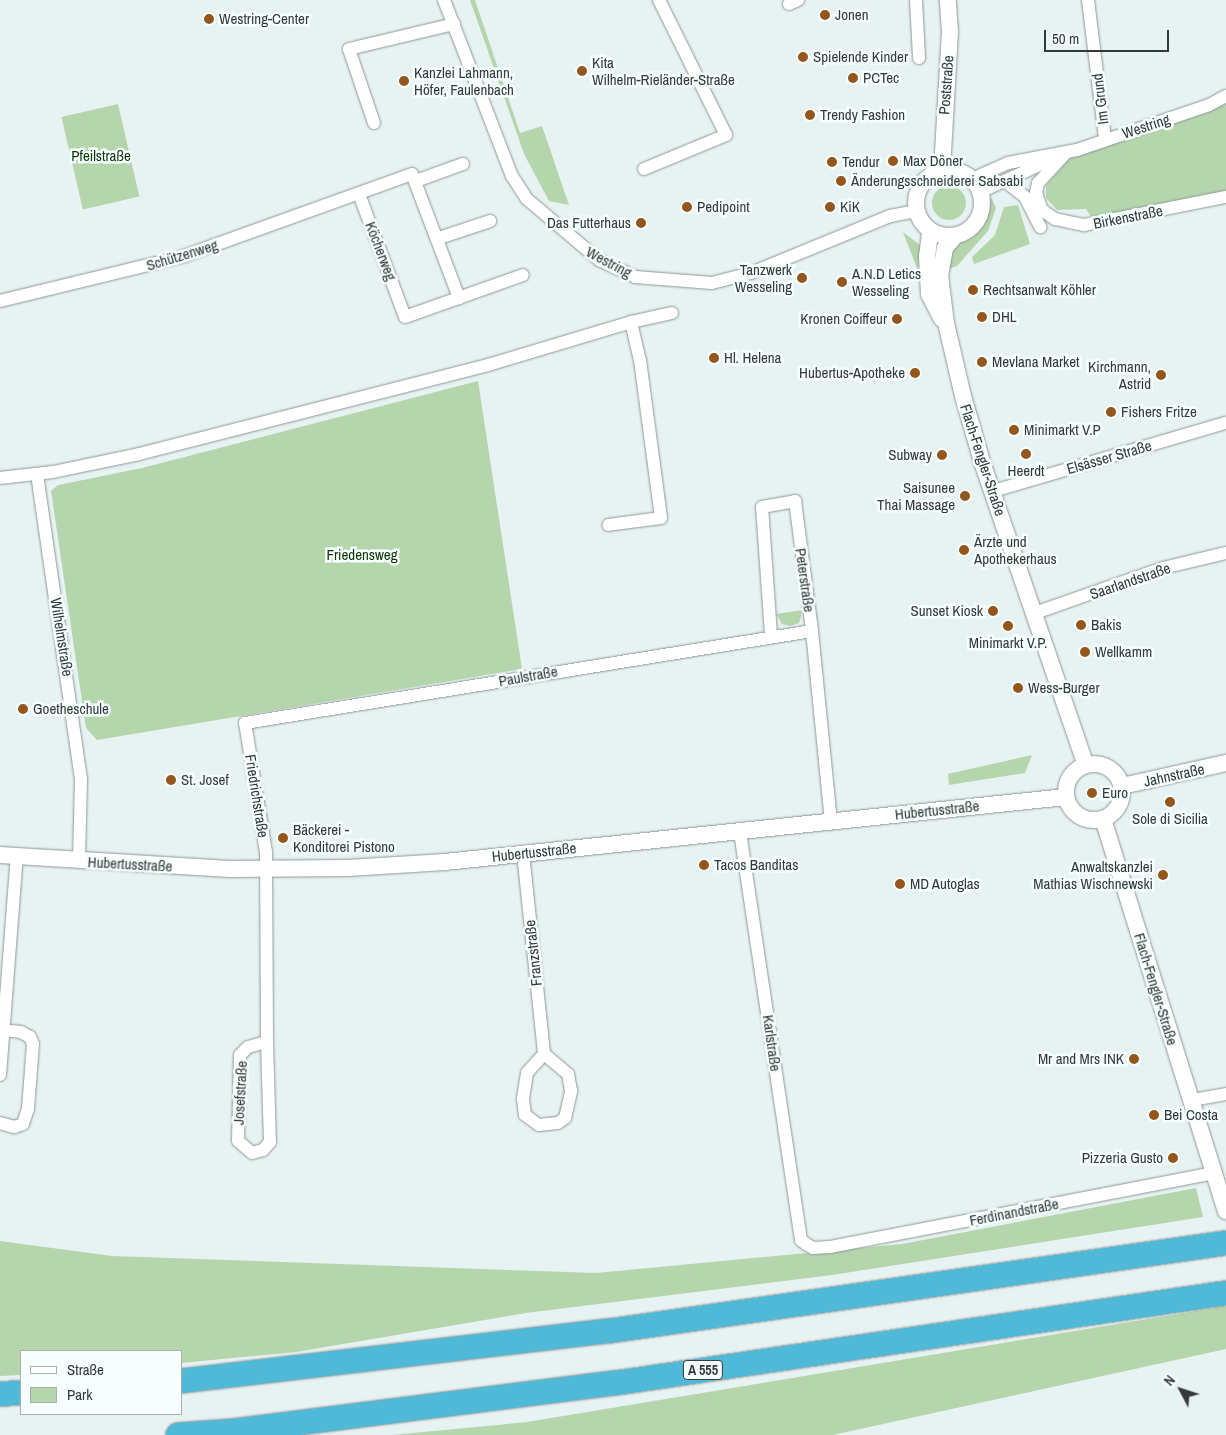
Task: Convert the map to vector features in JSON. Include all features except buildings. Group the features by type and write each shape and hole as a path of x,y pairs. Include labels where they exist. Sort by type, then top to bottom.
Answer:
{"highway":[{"path":"182,1381 609,1331 1226,1243"},
{"name":"A 555","path":"178,1435 244,1430 616,1383 1226,1293"},
{"path":"0,1394 20,1393"}],"street":[{"name":"Westring","path":"444,0 512,176 527,199 599,260 634,277 712,283 751,273 890,216 916,211"},
{"path":"644,169 726,135 659,0"},
{"path":"916,0 919,58"},
{"name":"Poststraße","path":"942,170 950,32 948,0"},
{"name":"Im Grund","path":"1088,0 1105,139"},
{"path":"374,123 349,49 454,24"},
{"name":"Westring","path":"976,186 1006,182 1066,153 1209,106 1226,96"},
{"name":"Westring","path":"976,186 1008,163 1066,153"},
{"name":"Birkenstraße","path":"1066,153 1038,183 1036,193 1042,210 1055,219 1084,225 1128,218 1226,197"},
{"path":"416,182 463,164"},
{"path":"942,170 962,172 976,186 982,207 976,222 955,236 930,232 916,211 916,198 921,184 942,170"},
{"path":"359,194 412,174 439,238 459,298"},
{"path":"1006,182 1024,197 1040,227"},
{"name":"Köcherweg","path":"359,194 405,317 523,275"},
{"name":"Schützenweg","path":"0,300 184,256 359,194"},
{"path":"439,238 490,221"},
{"name":"Flach-Fengler-Straße","path":"930,232 927,256 929,294 946,323"},
{"name":"Flach-Fengler-Straße","path":"955,236 945,248 940,274 946,323 966,409 1086,766"},
{"path":"0,478 36,474 225,432 488,365 631,322 672,313"},
{"path":"608,525 661,518 640,360 631,322"},
{"name":"Elsässer Straße","path":"993,491 1226,423"},
{"name":"Wilhelmstraße","path":"36,474 81,779 79,861"},
{"name":"Peterstraße","path":"771,636 762,507 795,501 812,631 831,821"},
{"name":"Saarlandstraße","path":"1035,613 1163,568 1226,553"},
{"name":"Paulstraße","path":"245,723 771,636 812,631"},
{"name":"Friedrichstraße","path":"245,723 266,870"},
{"name":"Jahnstraße","path":"1122,786 1226,763"},
{"path":"1086,766 1104,766 1118,778 1122,786 1119,806 1103,819 1093,821 1075,814 1066,797 1070,777 1086,766"},
{"name":"Hubertusstraße","path":"0,855 79,861 266,870 408,865 1066,797"},
{"name":"Flach-Fengler-Straße","path":"1103,819 1226,1211"},
{"name":"Karlstraße","path":"740,832 801,1240 813,1248"},
{"name":"Franzstraße","path":"523,853 544,1054"},
{"path":"0,1075 17,856"},
{"name":"Josefstraße","path":"266,870 267,1042 270,1142 263,1150 252,1153 238,1141 240,1055 248,1047 267,1042"},
{"path":"0,1123 14,1128 23,1124 28,1110 33,1044 30,1036 21,1032 3,1030"},
{"path":"544,1054 568,1074 571,1091 565,1118 558,1122 539,1125 525,1115 523,1083 527,1073 544,1054"},
{"path":"1192,1100 1226,1094"},
{"name":"Ferdinandstraße","path":"813,1248 1213,1166"}],"green space":[{"path":"470,0 475,0 520,133 542,126 569,205 549,201 524,154"},
{"path":"1226,96 1226,197 1095,223 1086,209 1057,210 1046,198 1046,185 1077,150"},
{"name":"Pfeilstraße","path":"118,104 139,197 83,210 61,117"},
{"path":"949,186 961,191 966,203 961,215 949,220 937,215 932,203 937,191"},
{"path":"991,197 996,208 988,231 957,266 946,270 949,254 980,223"},
{"path":"1018,205 1030,244 974,264 972,257 995,235 1004,207"},
{"path":"903,232 920,245 918,271"},
{"name":"Friedensweg","path":"478,381 522,669 97,740 86,728 51,491 58,485 142,468"},
{"path":"803,610 799,623 790,626 782,624 776,614"},
{"path":"1032,755 1025,773 949,785 948,774"},
{"path":"1196,1188 1203,1217 832,1275 526,1313 296,1352 182,1363 182,1350 20,1350 20,1375 0,1376 0,1241 112,1256 596,1273 902,1244"},
{"path":"1226,1306 1226,1349 833,1435 392,1435 527,1422"}],"place":[{"name":"Jonen","path":"825,15"},
{"name":"Westring-Center","path":"209,19"},
{"name":"Spielende Kinder","path":"803,57"},
{"name":"Kita Wilhelm-Rieländer-Straße","path":"582,71"},
{"name":"PCTec","path":"853,78"},
{"name":"Kanzlei Lahmann, Höfer, Faulenbach","path":"404,81"},
{"name":"Trendy Fashion","path":"810,115"},
{"name":"Max Döner","path":"893,161"},
{"name":"Tendur","path":"832,162"},
{"name":"Änderungsschneiderei Sabsabi","path":"841,181"},
{"name":"Pedipoint","path":"687,207"},
{"name":"KiK","path":"830,207"},
{"name":"Das Futterhaus","path":"641,223"},
{"name":"Tanzwerk Wesseling","path":"802,278"},
{"name":"A.N.D Letics Wesseling","path":"842,282"},
{"name":"Rechtsanwalt Köhler","path":"973,290"},
{"name":"DHL","path":"982,317"},
{"name":"Kronen Coiffeur","path":"897,319"},
{"name":"Hl. Helena","path":"714,358"},
{"name":"Mevlana Market","path":"982,362"},
{"name":"Hubertus-Apotheke","path":"915,373"},
{"name":"Kirchmann, Astrid","path":"1161,375"},
{"name":"Fishers Fritze","path":"1111,412"},
{"name":"Minimarkt V.P","path":"1014,430"},
{"name":"Heerdt","path":"1026,454"},
{"name":"Subway","path":"942,455"},
{"name":"Saisunee Thai Massage","path":"965,496"},
{"name":"Ärzte und Apothekerhaus","path":"964,550"},
{"name":"Sunset Kiosk","path":"993,611"},
{"name":"Bakis","path":"1081,625"},
{"name":"Minimarkt V.P.","path":"1008,626"},
{"name":"Wellkamm","path":"1085,652"},
{"name":"Wess-Burger","path":"1018,688"},
{"name":"Goetheschule","path":"23,709"},
{"name":"St. Josef","path":"171,780"},
{"name":"Euro","path":"1092,793"},
{"name":"Sole di Sicilia","path":"1170,802"},
{"name":"Bäckerei - Konditorei Pistono","path":"283,838"},
{"name":"Tacos Banditas","path":"704,865"},
{"name":"Anwaltskanzlei Mathias Wischnewski","path":"1163,875"},
{"name":"MD Autoglas","path":"900,884"},
{"name":"Mr and Mrs INK","path":"1134,1059"},
{"name":"Bei Costa","path":"1154,1115"},
{"name":"Pizzeria Gusto","path":"1173,1158"}]}
